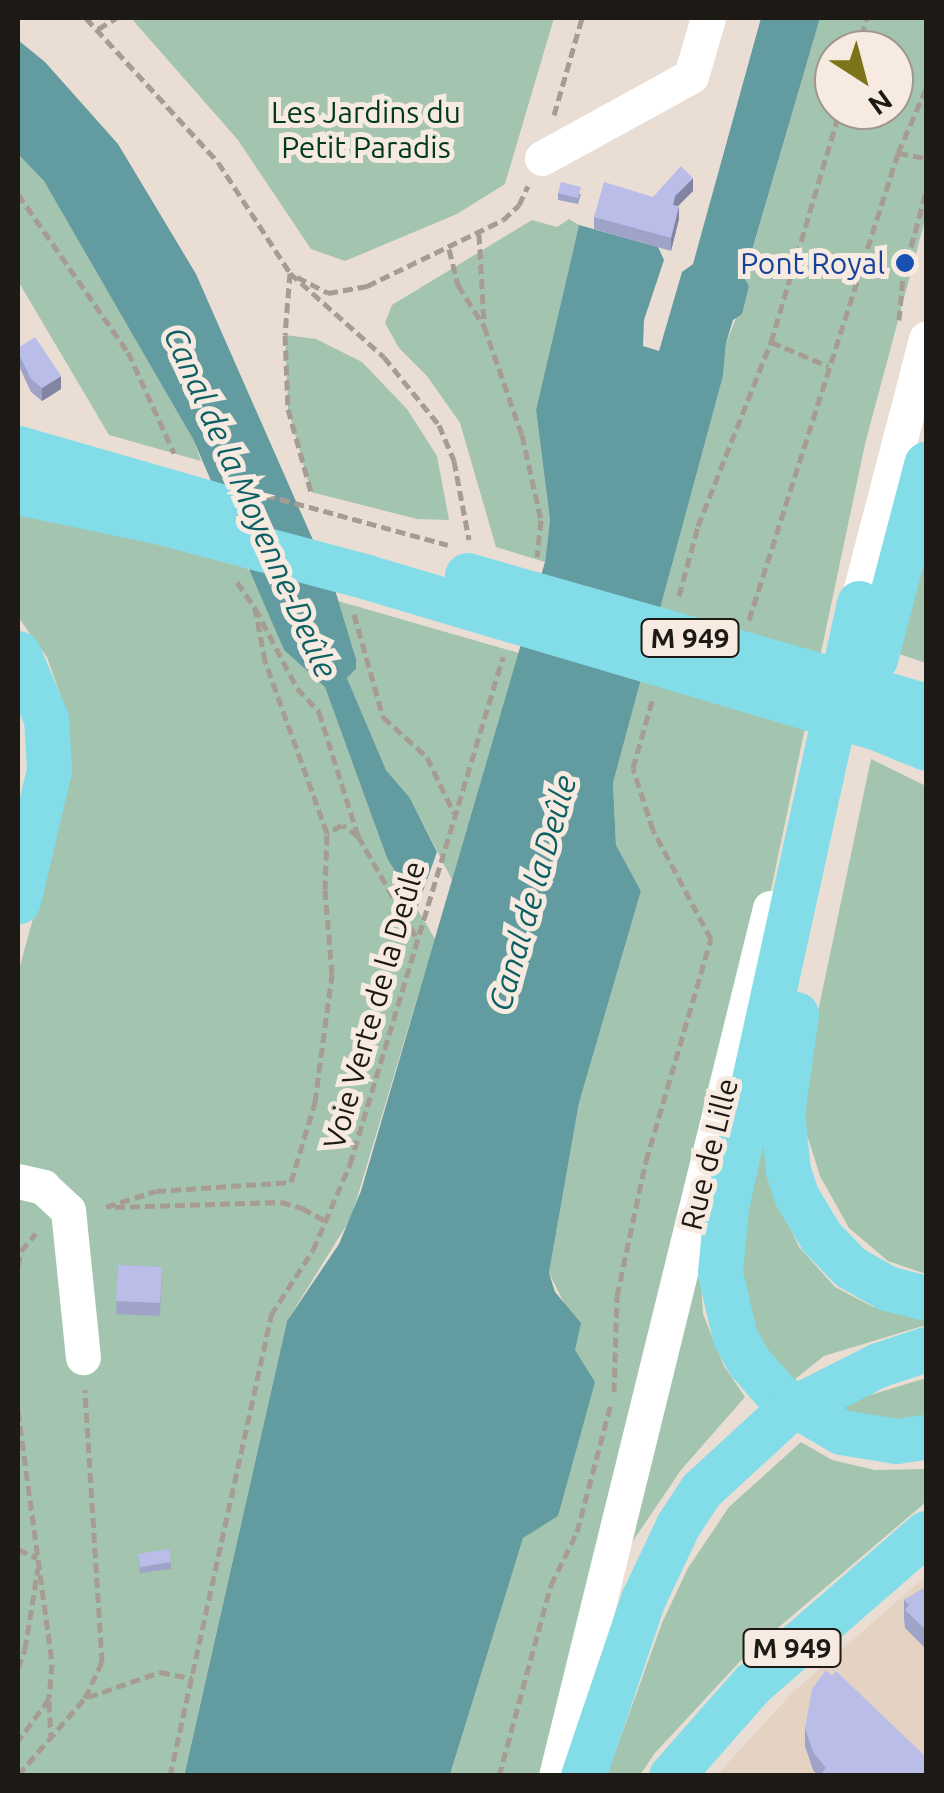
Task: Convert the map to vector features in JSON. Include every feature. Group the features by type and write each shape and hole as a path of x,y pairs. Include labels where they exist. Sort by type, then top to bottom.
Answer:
{"main road":[{"path":"18,448 168,471"},
{"name":"M 949","path":"18,463 168,471 897,709"},
{"path":"926,464 869,623 726,1207 720,1273 736,1337 749,1362 778,1395 841,1432 896,1440 926,1437"},
{"path":"18,492 106,508 897,709 926,748"},
{"path":"869,623 788,1065 783,1140 797,1196 834,1253 886,1288 926,1298"},
{"path":"18,653 46,719 49,770 18,902"},
{"path":"18,688 33,760 31,802 18,838"},
{"path":"584,1776 643,1599 678,1525 702,1490 787,1410 878,1365 926,1349"},
{"name":"M 949","path":"671,1776 752,1684 926,1533"}],"street":[{"path":"542,158 691,76 708,18"},
{"name":"Rue de Lille","path":"556,1776 790,830 869,623 926,339"},
{"path":"18,1180 43,1187 68,1210 83,1356"}],"path":[{"path":"86,18 218,162 290,273 384,357 438,424 454,461 472,551"},
{"path":"98,29 116,18"},
{"path":"290,273 328,293 346,292 479,234 519,205 542,158 582,18"},
{"path":"745,632 898,152 926,88"},
{"path":"677,604 698,526 770,342 834,130"},
{"path":"898,152 926,158"},
{"path":"18,194 128,352 168,471"},
{"path":"479,234 484,326 533,478 541,520 536,558"},
{"path":"449,249 467,304 484,326"},
{"path":"290,273 285,335 288,409 312,492"},
{"path":"770,342 828,366"},
{"path":"244,490 455,546"},
{"path":"227,567 255,608 297,688 318,712 358,836 416,938"},
{"path":"350,602 383,717 427,758 454,813"},
{"path":"106,1207 156,1191 291,1182 315,1102 332,974 324,890 327,833 265,661 255,608"},
{"name":"Voie Verte de la Deûle","path":"170,1776 272,1316 327,1222 350,1164 505,650"},
{"path":"499,1776 550,1586 577,1532 614,1390 617,1296 646,1161 711,939 652,830 633,768 654,693"},
{"path":"327,833 342,825 358,836"},
{"path":"68,1210 281,1202 327,1222"},
{"path":"18,1776 85,1698 102,1662 83,1356"},
{"path":"18,1412 52,1664 51,1738"},
{"path":"18,1549 39,1559"},
{"path":"18,1668 26,1648 39,1559"},
{"path":"85,1698 160,1672 192,1678"},
{"path":"18,1742 49,1699"}],"shaded area":[{"path":"926,1576 926,1775 716,1776 792,1693"}],"green space":[{"name":"Les Jardins du Petit Paradis","path":"131,18 554,18 505,184 457,214 345,261 311,249 238,140"},
{"path":"820,18 926,18 926,216 865,444 749,994 556,1775 450,1776 523,1537 558,1516 575,1350 571,1317 549,1273 579,1103 641,891 616,845 613,783 723,376 726,343 749,286 744,279 814,39 814,130 914,130 914,30 817,30"},
{"path":"18,154 44,181 93,262 193,439 201,461 109,435 18,281"},
{"path":"569,219 579,225 536,410 550,520 545,562 496,547 460,423 427,376 399,348 385,323 392,305 532,220 557,227"},
{"path":"285,335 316,339 362,362 407,409 437,456 449,520 417,519 311,492 288,409"},
{"path":"18,504 227,551 252,573 284,650 325,686 387,858 435,939 351,1218 287,1321 184,1775 18,1775 18,973 58,828 67,714 47,657 18,617"},
{"path":"926,551 926,663 896,653"},
{"path":"338,601 519,653 452,880 410,798 386,770 347,678 356,669 356,659"},
{"path":"871,759 926,786 926,1274 888,1261 849,1228 820,1176 804,1125 807,1064"},
{"path":"762,1129 770,1185 799,1247 835,1287 873,1307 926,1315 926,1325 824,1356 790,1383 761,1345 738,1292 736,1253"},
{"path":"699,1247 703,1314 724,1366 745,1397 681,1470 622,1557"},
{"path":"926,1378 926,1419 905,1423 837,1411 854,1400"},
{"path":"801,1442 832,1460 875,1470 926,1469 926,1502 745,1656 655,1753 640,1775 607,1775 662,1623 688,1568 729,1507"}],"water":[{"name":"Canal de la Deûle","path":"761,18 820,18 744,278 749,286 742,314 733,320 726,343 723,376 613,783 616,845 641,891 579,1103 549,1273 555,1292 581,1323 575,1350 595,1382 558,1516 523,1538 450,1775 184,1776 287,1321 339,1244 361,1191 545,562 550,520 536,410 579,225 658,247 664,260 644,320 643,346 659,351 682,272 693,264"},
{"name":"Canal de la Moyenne-Deûle","path":"18,40 45,62 118,144 196,274 335,590 356,659 356,669 347,678 386,770 410,798 437,852 417,908 387,858 325,687 284,650 193,439 44,181 18,154"}],"building":[{"path":"681,166 693,178 675,196 673,205 679,206 671,238 594,217 604,182 653,197"},
{"path":"561,182 581,187 578,198 558,193"},
{"path":"35,337 61,376 42,388 31,379 18,352"},
{"path":"118,1265 162,1267 160,1303 116,1301"},
{"path":"169,1549 171,1562 140,1567 138,1554"},
{"path":"926,1587 926,1630 905,1610 909,1605 904,1600"},
{"path":"826,1670 832,1676 836,1671 926,1757 926,1776 825,1776 822,1772 826,1768 813,1752 805,1728 812,1689"}],"place":[{"name":"Pont Royal","path":"905,263"}]}
